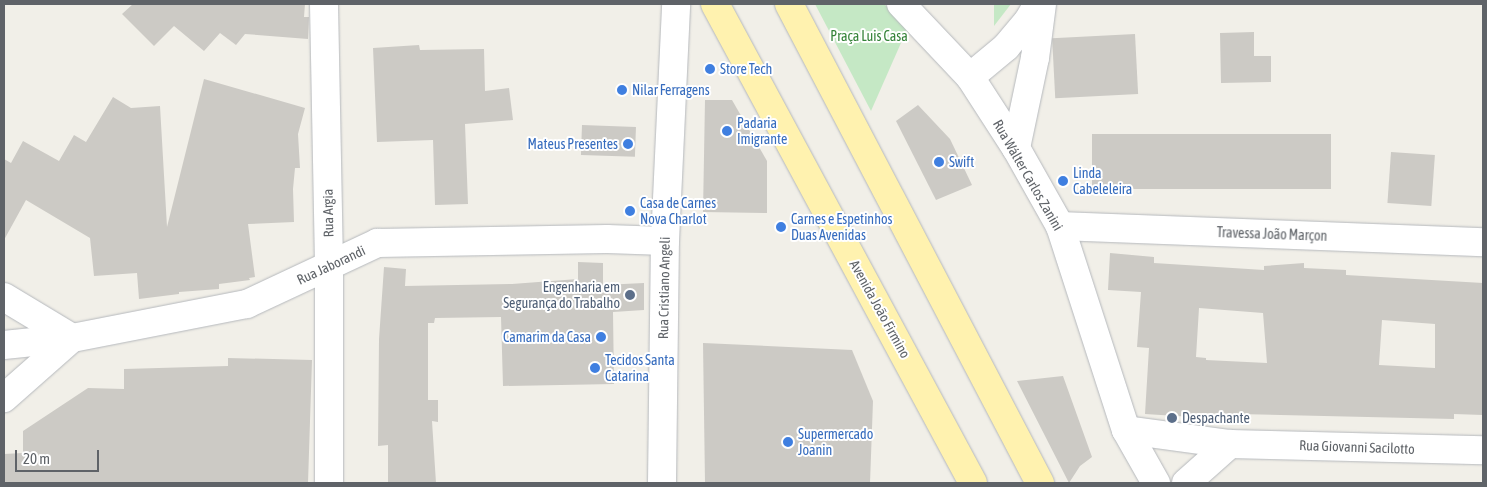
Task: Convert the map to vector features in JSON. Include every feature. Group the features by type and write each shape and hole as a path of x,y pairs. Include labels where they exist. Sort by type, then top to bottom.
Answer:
{"main road":[{"name":"Avenida João Firmino","path":"715,4 973,483"},
{"path":"790,4 1040,483"}],"street":[{"name":"Rua Argia","path":"324,4 329,264 329,483"},
{"name":"Rua Cristiano Angeli","path":"662,483 665,241 676,4"},
{"name":"Rua Wálter Carlos Zanini","path":"901,4 970,77 1016,148 1060,226 1126,430 1156,483"},
{"path":"970,77 1006,47 1028,21 1038,4"},
{"path":"1016,148 1035,58 1042,4"},
{"name":"Travessa João Marçon","path":"1060,226 1483,242"},
{"name":"Rua Jaborandi","path":"4,344 72,338 247,304 377,243 607,239 665,241"},
{"path":"4,297 72,338 4,398"},
{"name":"Rua Giovanni Sacilotto","path":"1126,430 1230,444 1483,450"},
{"path":"1186,483 1230,444"}],"green space":[{"name":"Praça Luis Casa","path":"815,4 884,4 908,27 871,111"},
{"path":"994,4 1011,4 994,26"}],"building":[{"path":"133,4 305,4 304,17 309,17 308,39 245,34 236,45 220,33 204,51 174,26 154,46 122,14"},
{"path":"1254,32 1254,56 1271,56 1271,82 1221,83 1220,33"},
{"path":"1135,34 1138,94 1055,98 1052,38"},
{"path":"419,45 420,50 484,49 485,91 509,88 513,120 465,124 468,204 435,205 433,140 377,142 373,48"},
{"path":"204,79 305,108 298,134 300,168 295,168 293,189 294,222 248,224 255,277 249,278 250,280 219,284 219,289 179,292 179,294 139,299 137,273 94,276 90,238 26,200 4,240 4,159 11,163 23,141 59,161 74,135 86,142 113,97 131,108 160,106 167,227"},
{"name":"Padaria Imigrante","path":"705,100 732,100 767,161 767,213 703,212"},
{"name":"Swift","path":"918,105 950,139 972,185 936,200 896,121"},
{"path":"582,125 636,127 635,157 581,155"},
{"path":"1092,134 1331,134 1331,189 1092,189"},
{"path":"1391,152 1435,155 1431,206 1387,203"},
{"path":"1110,253 1154,257 1154,263 1264,270 1264,266 1304,263 1304,268 1346,270 1346,275 1483,283 1483,415 1454,414 1454,419 1193,413 1193,417 1145,414 1149,348 1137,347 1141,292 1108,290","holes":["1199,308 1263,313 1267,363 1206,360 1206,358 1196,357","1382,320 1435,324 1435,368 1379,365"]},
{"path":"578,262 603,263 603,285 644,283 644,310 613,312 614,384 503,386 501,317 435,318 434,323 428,323 428,400 438,400 438,422 432,421 436,483 388,483 388,445 378,446 379,339 384,267 406,269 405,286 512,284 578,279"},
{"name":"Supermercado Joanin","path":"703,343 852,350 873,401 870,483 705,483"},
{"path":"228,358 312,360 308,483 4,483 4,454 23,453 23,431 88,388 124,389 124,369 228,366"},
{"path":"1063,376 1092,457 1080,466 1069,483 1017,381"}],"place":[{"name":"Store Tech","path":"710,69"},
{"name":"Nilar Ferragens","path":"622,90"},
{"name":"Padaria Imigrante","path":"727,131"},
{"name":"Mateus Presentes","path":"628,144"},
{"name":"Swift","path":"939,162"},
{"name":"Linda Cabeleleira","path":"1063,181"},
{"name":"Casa de Carnes Nova Charlot","path":"630,211"},
{"name":"Carnes e Espetinhos Duas Avenidas","path":"781,227"},
{"name":"Engenharia em Segurança do Trabalho","path":"630,295"},
{"name":"Camarim da Casa","path":"601,337"},
{"name":"Tecidos Santa Catarina","path":"595,368"},
{"name":"Despachante","path":"1172,418"},
{"name":"Supermercado Joanin","path":"788,442"}]}
